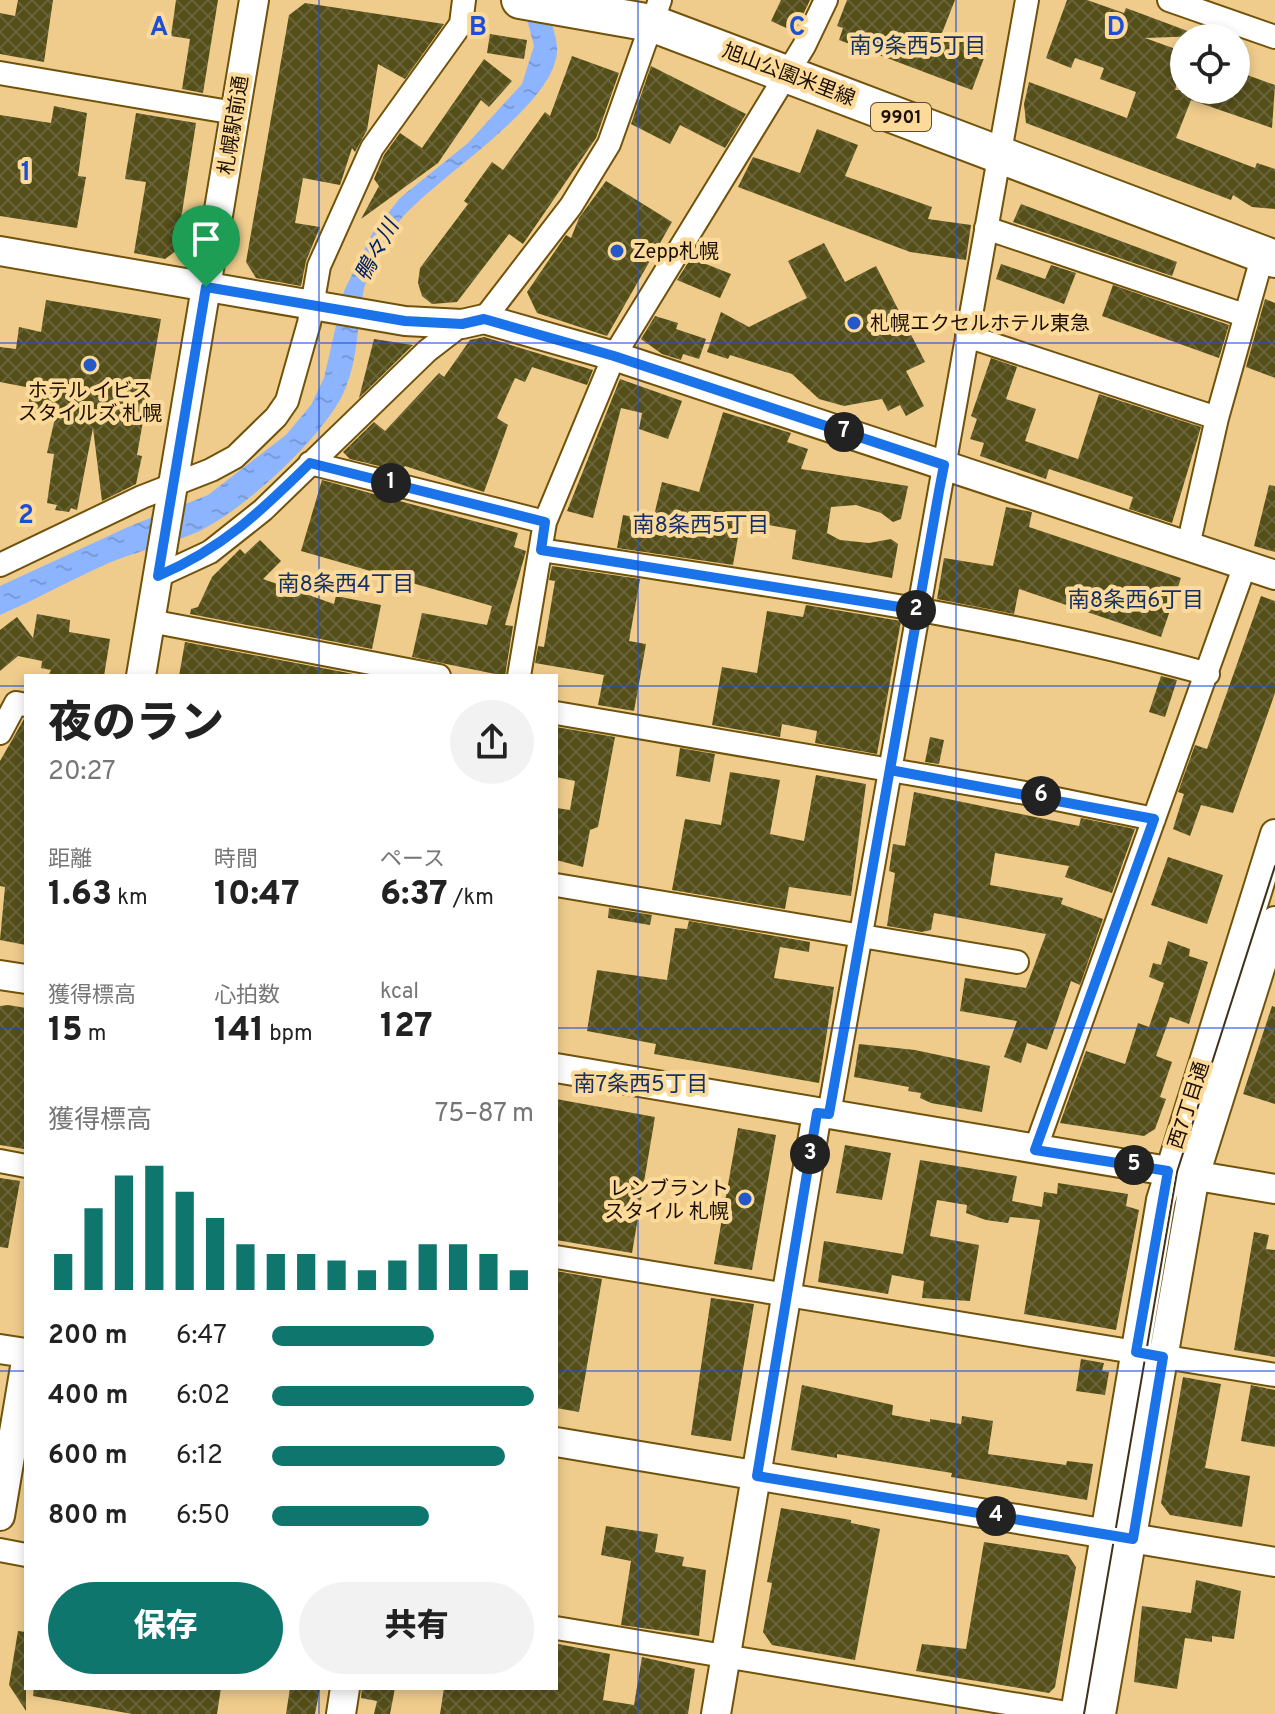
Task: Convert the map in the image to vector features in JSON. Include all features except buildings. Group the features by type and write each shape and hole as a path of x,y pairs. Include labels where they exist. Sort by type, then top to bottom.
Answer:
{"main road":[{"name":"旭山公園米里線","path":"520,0 656,11 787,73 1269,256"}],"street":[{"name":"札幌駅前通","path":"141,674 254,0"},
{"path":"338,310 319,266 372,148 461,24 464,0"},
{"path":"519,674 545,522 614,356 787,73 826,0"},
{"path":"716,1714 787,1295 861,935 1027,0"},
{"path":"1169,0 1275,37"},
{"path":"158,576 210,552 263,510 427,351 473,321 571,206 603,155 656,11"},
{"path":"0,73 235,113"},
{"path":"986,228 1244,315"},
{"path":"0,251 405,321 473,321 614,356 1275,575"},
{"path":"1188,546 1244,315 1269,256"},
{"path":"0,565 235,457 276,417 338,310"},
{"path":"967,336 1217,418"},
{"path":"310,463 545,522"},
{"path":"541,550 918,610 1128,652 1208,674"},
{"path":"1035,1150 1245,565"},
{"path":"150,621 428,674"},
{"path":"0,733 16,703 24,705"},
{"path":"558,713 1154,819"},
{"name":"西7丁目通","path":"1074,1714 1105,1534 1149,1354 1181,1173 1275,834"},
{"path":"558,885 1017,962"},
{"name":"西7丁目通","path":"1181,1173 1275,921"},
{"path":"0,975 24,979"},
{"path":"558,1068 1275,1189"},
{"path":"0,1161 24,1166"},
{"path":"558,1257 1275,1375"},
{"path":"0,1349 24,1353"},
{"name":"西7丁目通","path":"1101,1714 1133,1539 1149,1354"},
{"path":"0,1516 22,1414 24,1388"},
{"path":"558,1442 1275,1562"},
{"path":"0,1550 24,1555"},
{"path":"558,1628 1074,1714"},
{"path":"341,1714 345,1690"}],"water":[{"name":"鴨々川","path":"522,0 544,0 557,47 553,69 517,117 414,206 387,239 365,284 348,382 317,432 278,473 213,523 195,533 109,563 0,615 0,586 128,527 208,495 286,435 311,405 324,378 344,291 373,232 400,198 468,143 522,84 534,46"}],"tram line":[{"path":"1084,1714 1177,1172 1275,866"}],"place":[{"name":"Zepp札幌","path":"617,251"},
{"name":"札幌エクセルホテル東急","path":"854,323"},
{"name":"ホテル イビス スタイルズ 札幌","path":"90,365"},
{"name":"レンブラント スタイル 札幌","path":"745,1199"}],"district":[{"name":"南9条西5丁目","path":"918,45"},
{"name":"南8条西5丁目","path":"701,524"},
{"name":"南8条西4丁目","path":"346,583"},
{"name":"南8条西6丁目","path":"1136,599"},
{"name":"南7条西5丁目","path":"641,1083"}],"route":[{"path":"206,287 405,321 462,324 484,319 614,356 944,465 890,770 1154,819 1035,1150 1168,1171 1136,1352 1163,1357 1133,1539 757,1476 817,1113 829,1114 918,610 541,550 545,522 310,463 263,510 210,552 158,576 206,287"}]}
